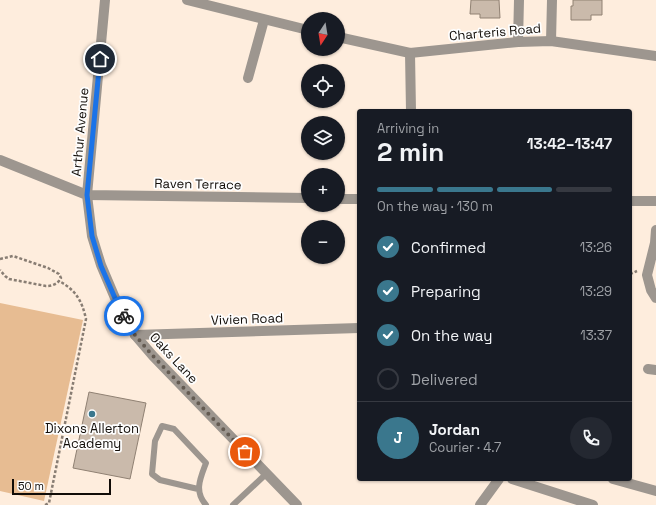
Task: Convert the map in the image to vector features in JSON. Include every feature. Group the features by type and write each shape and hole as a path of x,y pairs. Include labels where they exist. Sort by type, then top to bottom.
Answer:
{"street":[{"name":"Arthur Avenue","path":"87,195 105,0"},
{"path":"187,0 301,28"},
{"path":"518,42 519,0"},
{"path":"551,41 552,0"},
{"path":"248,78 264,20"},
{"name":"Charteris Road","path":"345,38 410,53 518,42 551,41 656,56"},
{"path":"410,53 411,109"},
{"path":"0,160 87,195"},
{"name":"Raven Terrace","path":"87,195 301,198"},
{"name":"Oaks Lane","path":"87,195 92,236 101,266 118,305 135,335 153,356 297,505"},
{"path":"345,199 357,199"},
{"path":"632,200 656,201"},
{"path":"656,230 655,242 647,275 651,290 656,298"},
{"name":"Vivien Road","path":"135,335 357,328"},
{"path":"480,505 498,481"},
{"path":"518,481 593,505"},
{"path":"620,481 656,491"}],"lane":[{"path":"198,489 160,480 152,474 155,441 162,426 174,429 206,463 198,489 202,500 206,505"},
{"path":"234,505 266,474"}],"path":[{"path":"0,259 12,256 48,268 60,274 62,278 52,286 46,286 9,279 4,276 0,270"},
{"path":"45,505 49,503 86,319 78,296 70,287 60,281"}],"shaded area":[{"path":"0,303 83,320 44,501 0,491"}],"building":[{"path":"471,0 499,0 500,18 480,18 480,14 470,14"},
{"path":"573,0 602,0 602,15 591,15 591,20 571,20 571,6 573,6"},
{"path":"89,392 146,403 130,479 73,468"}],"way so far":[{"path":"124,316 135,335 153,356 245,452"}],"place":[{"name":"Dixons Allerton Academy","path":"92,414"}],"route":[{"path":"100,59 87,195 92,236 101,266 124,316"}]}
